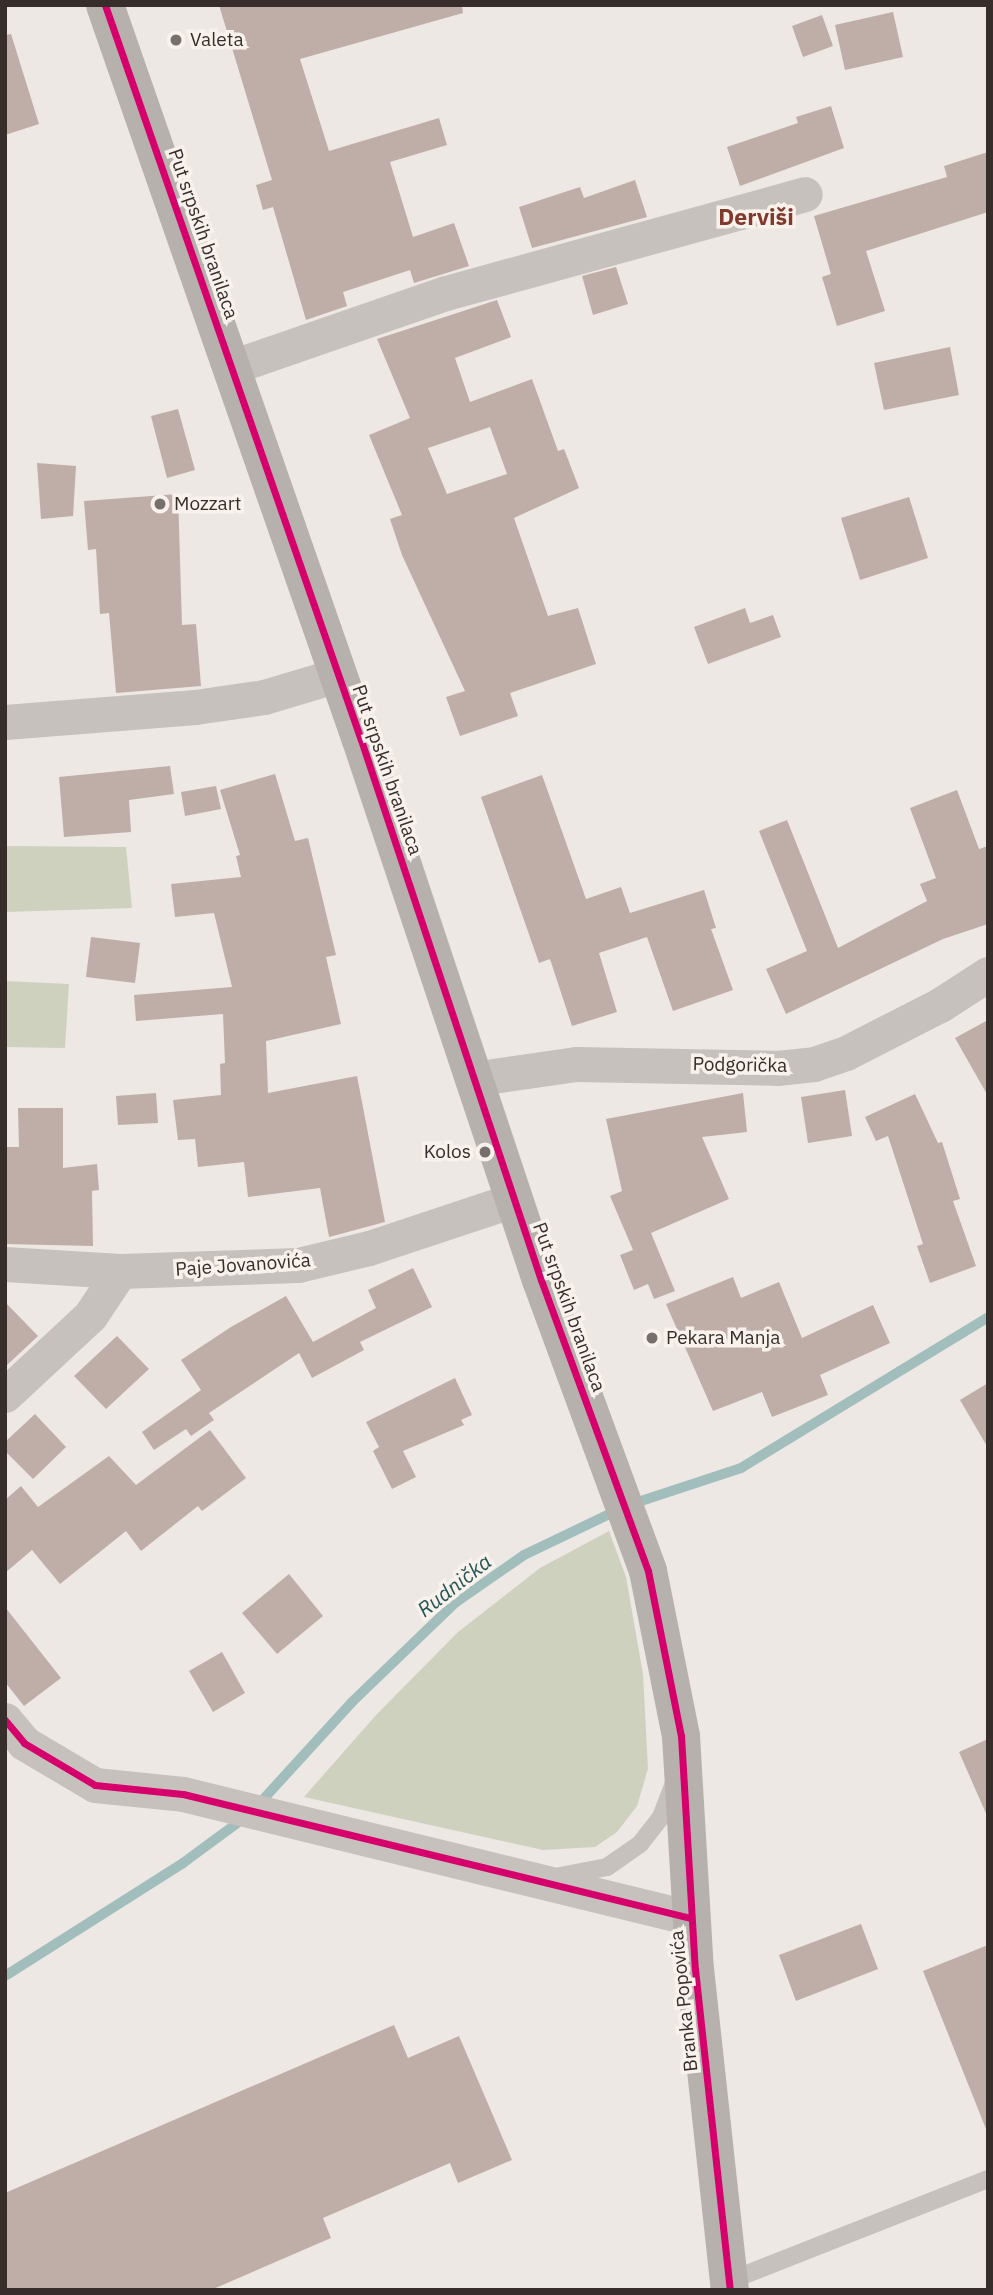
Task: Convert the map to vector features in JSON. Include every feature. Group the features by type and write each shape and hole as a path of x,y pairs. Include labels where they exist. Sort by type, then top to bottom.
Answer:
{"main road":[{"name":"Put srpskih branilaca","path":"105,5 338,675 513,1200 638,1546"},
{"name":"Branka Popovića","path":"638,1546 651,1583 681,1736 691,1918 725,2287"}],"street":[{"path":"232,368 446,293 805,194"},
{"path":"5,722 195,708 264,697 338,675"},
{"name":"Podgorička","path":"472,1079 576,1064 777,1069 814,1064 846,1053 940,1005 988,974"},
{"name":"Paje Jovanovića","path":"5,1264 120,1271 298,1265 369,1248 513,1200"},
{"path":"5,1395 90,1316 120,1271"},
{"path":"5,1720 44,1758 95,1785 183,1794 691,1918"}],"lane":[{"path":"522,1875 578,1876 607,1867 640,1844 661,1817 673,1789 681,1736"},
{"path":"725,2287 988,2179"}],"green space":[{"path":"5,846 126,847 132,908 5,912"},
{"path":"5,981 69,984 65,1048 5,1047"},
{"path":"609,1531 626,1577 643,1674 648,1769 637,1806 617,1832 595,1847 543,1850 304,1797 376,1715 458,1632 540,1568"}],"building":[{"path":"219,5 462,5 463,13 300,59 329,151 439,118 447,145 390,162 413,237 454,223 469,266 414,283 410,270 343,292 347,306 306,320 273,207 263,210 256,185 272,180"},
{"path":"893,12 903,57 845,70 835,25"},
{"path":"822,15 833,46 803,57 792,26"},
{"path":"11,34 39,124 5,135 5,35"},
{"path":"831,106 844,148 740,186 727,147 798,123 796,117"},
{"path":"988,152 988,212 866,251 885,311 837,326 822,277 831,274 814,216 947,177 944,166"},
{"path":"635,180 647,217 532,248 519,207 580,187 584,198"},
{"path":"616,267 628,304 593,315 582,276"},
{"path":"497,300 511,337 455,358 470,402 532,379 558,451 564,449 579,488 514,518 548,616 578,608 596,664 510,693 518,716 460,736 446,697 465,691 402,555 390,519 402,515 369,435 410,418 377,339","holes":["490,427 507,474 447,494 428,448"]},
{"path":"950,347 959,395 884,410 874,363"},
{"path":"178,409 195,470 167,478 151,416"},
{"path":"37,463 76,466 73,516 41,519"},
{"path":"178,494 182,625 196,624 201,686 116,693 109,613 100,614 96,549 88,550 84,501"},
{"path":"909,497 928,558 860,580 841,518"},
{"path":"745,608 750,623 773,615 781,637 708,664 694,627"},
{"path":"170,766 174,794 129,800 131,832 64,837 59,777"},
{"path":"275,774 295,841 308,838 336,955 326,957 341,1024 266,1041 268,1093 357,1076 385,1222 329,1237 320,1188 248,1197 244,1162 198,1167 195,1139 178,1140 173,1100 221,1095 220,1064 225,1063 223,1014 136,1021 134,995 232,987 214,913 175,917 171,884 241,877 236,856 240,855 220,790"},
{"path":"542,775 586,899 621,887 630,913 704,890 716,928 711,929 733,990 673,1011 647,937 599,953 617,1012 572,1026 550,959 539,963 481,797"},
{"path":"216,786 221,809 185,816 181,792"},
{"path":"957,790 979,849 988,846 988,924 943,939 786,1014 766,969 807,951 759,831 787,820 838,948 927,901 920,884 936,878 910,808"},
{"path":"91,937 140,943 135,983 86,977"},
{"path":"988,1020 988,1096 955,1038"},
{"path":"845,1090 852,1136 808,1143 801,1097"},
{"path":"156,1093 158,1123 118,1125 116,1096"},
{"path":"743,1093 747,1132 702,1137 729,1199 651,1233 675,1291 654,1299 648,1284 634,1290 620,1255 633,1250 610,1196 622,1191 606,1119"},
{"path":"915,1094 938,1143 942,1142 960,1199 953,1201 976,1266 930,1283 917,1246 923,1244 888,1136 876,1141 865,1117"},
{"path":"18,1108 63,1108 63,1168 97,1164 99,1190 92,1191 93,1246 5,1244 5,1147 19,1147"},
{"path":"413,1268 432,1307 360,1342 364,1350 312,1378 299,1353 209,1413 214,1420 191,1436 186,1429 154,1450 142,1432 201,1390 181,1360 231,1327 286,1296 313,1342 376,1308 368,1290"},
{"path":"733,1277 741,1298 779,1282 802,1338 873,1305 890,1343 820,1375 828,1395 772,1417 762,1392 713,1411 666,1304"},
{"path":"5,1302 38,1336 5,1367"},
{"path":"117,1336 149,1369 106,1409 74,1376"},
{"path":"455,1378 472,1415 461,1420 464,1425 403,1451 416,1477 392,1489 373,1451 379,1447 366,1422"},
{"path":"988,1383 988,1448 960,1400"},
{"path":"35,1414 66,1447 33,1479 5,1451 5,1442"},
{"path":"210,1430 246,1478 202,1511 198,1506 141,1551 126,1531 60,1584 32,1550 5,1573 5,1500 21,1486 38,1507 109,1456 136,1485"},
{"path":"289,1574 323,1616 277,1654 242,1613"},
{"path":"5,1607 61,1678 24,1706 5,1682"},
{"path":"222,1652 245,1693 213,1712 189,1671"},
{"path":"988,1739 988,1818 959,1752"},
{"path":"861,1924 878,1969 796,2001 779,1955"},
{"path":"988,1945 988,2128 986,2129 923,1971"},
{"path":"394,2025 408,2058 459,2036 512,2160 458,2183 450,2163 323,2218 331,2238 211,2290 5,2290 5,2193"}],"waterway":[{"name":"Rudnička","path":"632,1504 741,1468 988,1317"},
{"name":"Rudnička","path":"258,1805 352,1702 455,1603 524,1555 618,1510"},
{"name":"Rudnička","path":"5,1976 183,1863 244,1818"}],"cycle path":[{"path":"105,5 361,740 541,1280 648,1571 681,1736 695,1969 730,2290"},
{"path":"5,1720 24,1743 95,1785 183,1794 691,1918"}],"place":[{"name":"Valeta","path":"176,40"},
{"name":"Mozzart","path":"160,504"},
{"name":"Kolos","path":"485,1152"},
{"name":"Pekara Manja","path":"652,1338"}],"district":[{"name":"Derviši","path":"756,216"}]}
